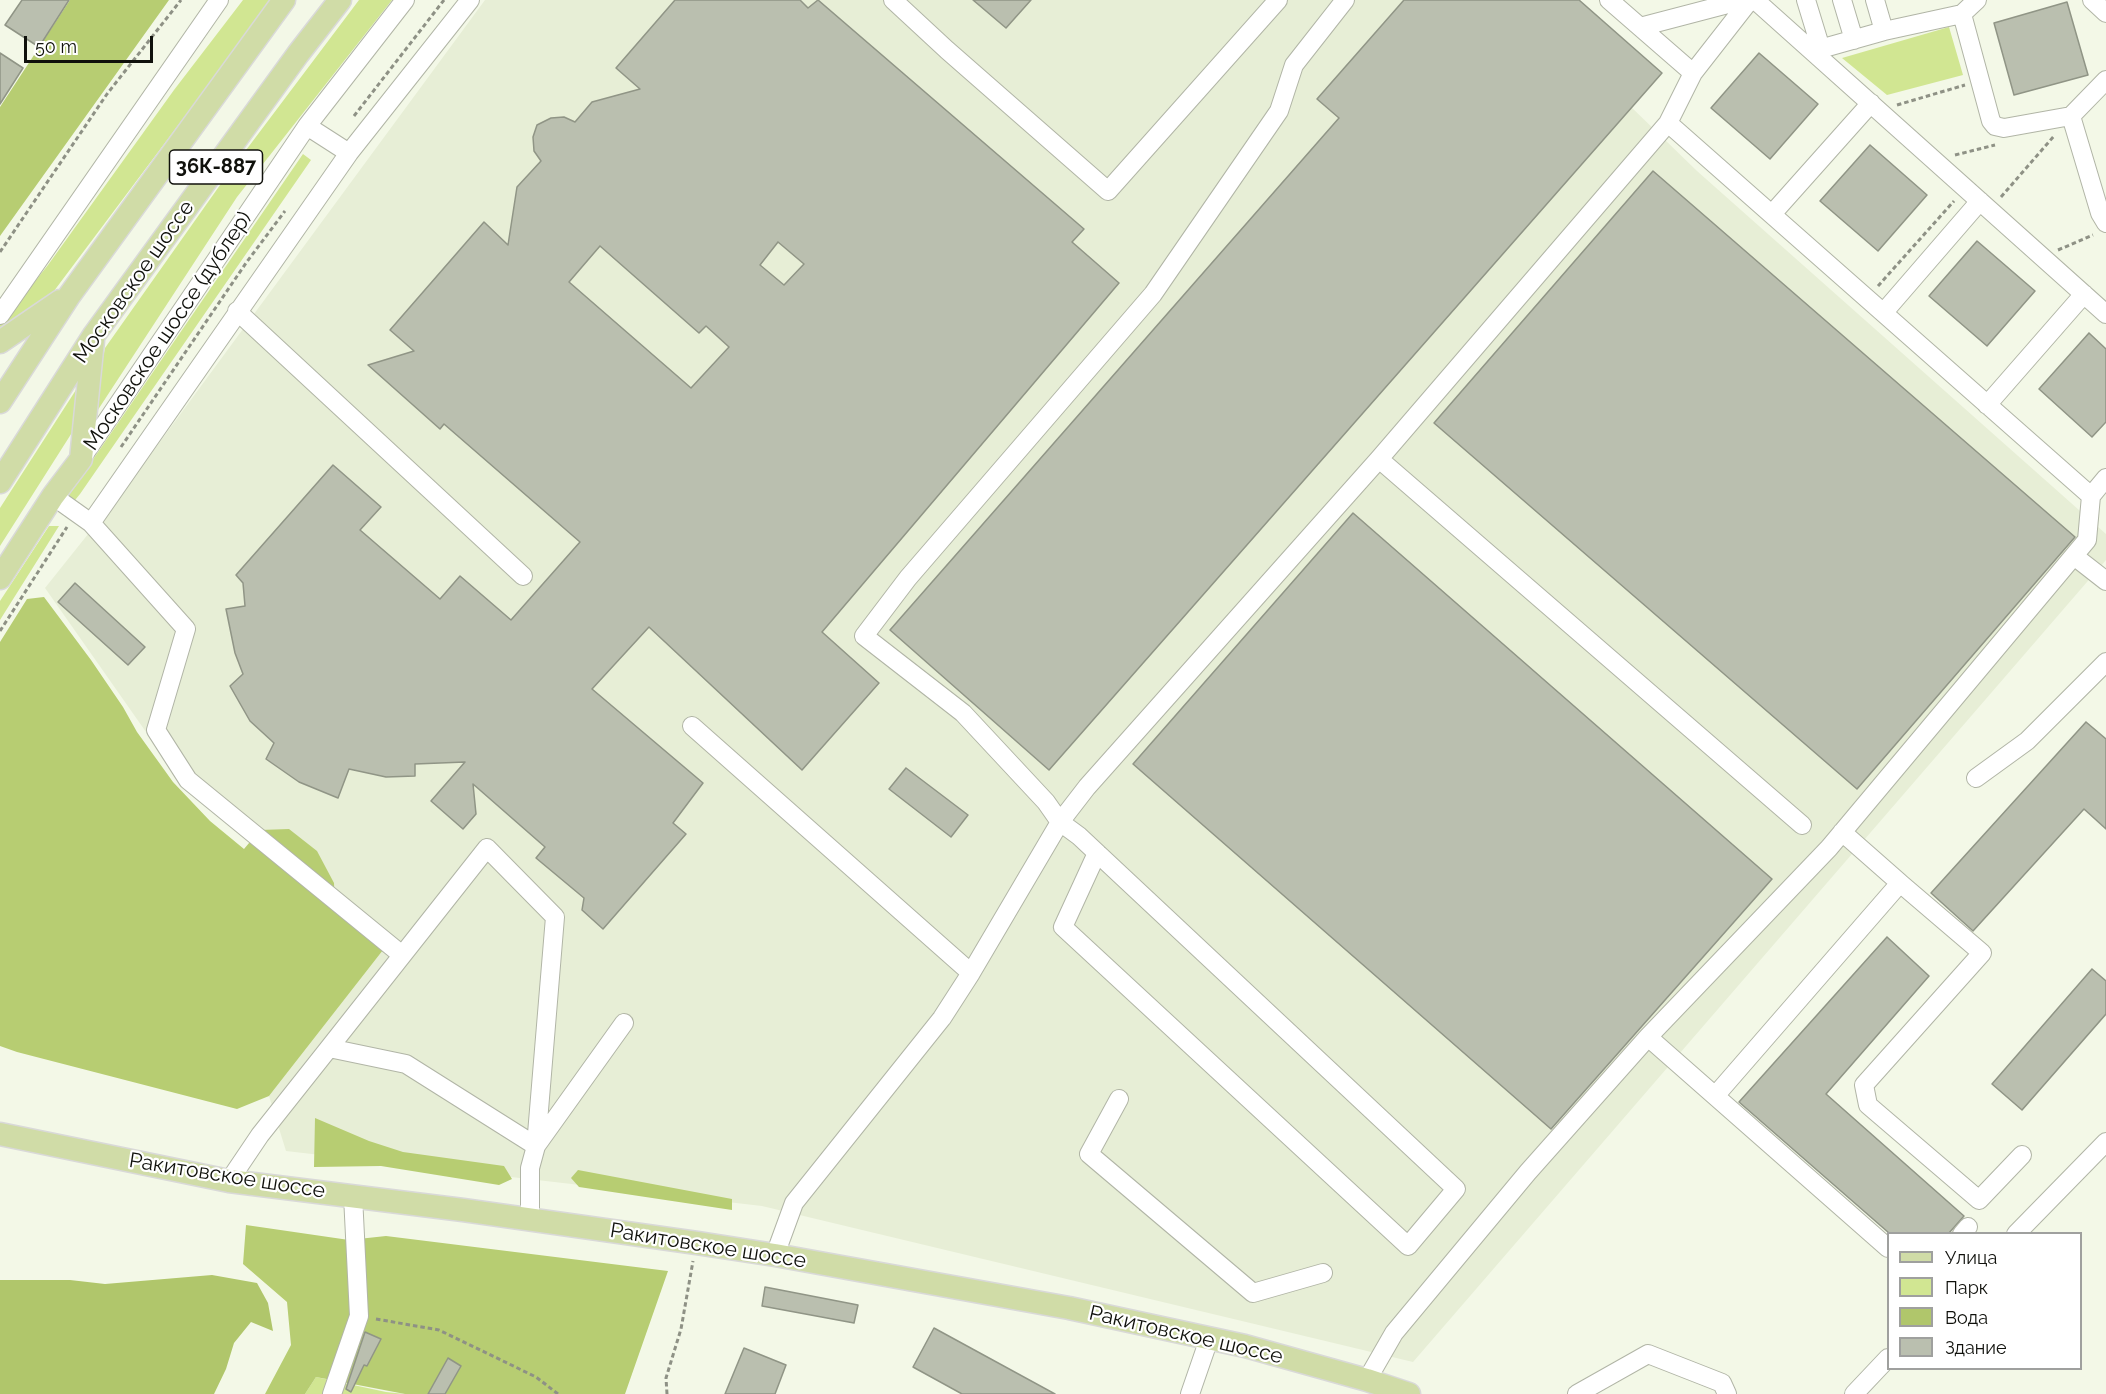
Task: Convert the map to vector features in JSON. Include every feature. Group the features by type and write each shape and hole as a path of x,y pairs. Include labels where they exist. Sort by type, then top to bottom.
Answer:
{"main road":[{"name":"Московское шоссе","path":"0,402 69,296 284,0"},
{"name":"Московское шоссе","path":"0,482 94,335 298,54 340,0"},
{"path":"0,342 69,296"},
{"path":"0,578 53,496 81,459 94,335"},
{"name":"Ракитовское шоссе","path":"0,1134 229,1181 463,1210 697,1243 1069,1308 1245,1346 1409,1394"}],"street":[{"path":"0,315 219,0"},
{"name":"Московское шоссе (дублер)","path":"81,459 307,126 405,0"},
{"path":"91,523 349,153 470,0"},
{"path":"893,0 1108,191 1278,0"},
{"path":"1097,854 1063,927 1408,1246 1456,1189 1097,854 1060,822 1046,802 963,713 864,636 908,578 1153,294 1279,111 1294,65 1345,0"},
{"path":"1609,0 1693,73"},
{"path":"1640,27 1743,0"},
{"path":"776,1255 794,1203 942,1018 1060,822 1087,787 1379,459 1668,123 1693,73 1753,0 1817,50 1871,103 1965,188 1989,201 2106,314"},
{"path":"1806,0 1817,50"},
{"path":"1842,0 1854,40"},
{"path":"1875,0 1884,31"},
{"path":"1817,50 1884,31 1962,14 1977,0"},
{"path":"2092,0 2106,13"},
{"path":"1962,14 1991,121 1995,126 2004,128 2071,116 2106,80"},
{"path":"1772,214 1871,103"},
{"path":"2071,116 2100,213 2106,223"},
{"path":"1668,123 2091,496"},
{"path":"307,126 349,153"},
{"path":"1884,312 1989,201"},
{"path":"1987,405 2084,294"},
{"path":"237,311 523,576"},
{"path":"1379,459 1802,825"},
{"path":"1367,1380 1394,1333 1528,1172 1648,1037 1842,832 2088,540 2091,496 2106,478"},
{"path":"53,496 91,523 186,629 156,730 188,780 306,874 402,955"},
{"path":"2074,556 2106,581"},
{"path":"1976,778 2027,741 2106,662"},
{"path":"692,726 971,973"},
{"path":"1842,832 1982,953 1864,1085 1868,1105 1979,1200 2022,1155"},
{"path":"229,1181 260,1135 487,848 555,917 536,1146 530,1168 530,1221"},
{"path":"1715,1096 1900,883"},
{"path":"536,1146 624,1023"},
{"path":"1648,1037 1887,1247"},
{"path":"329,1048 406,1064 536,1146"},
{"path":"1119,1099 1089,1154 1253,1293 1323,1273"},
{"path":"2017,1232 2106,1142"},
{"path":"332,1394 359,1316 353,1196"},
{"path":"1190,1394 1209,1339"},
{"path":"1577,1394 1648,1354 1722,1383 1727,1394"},
{"path":"1854,1394 1887,1359"}],"path":[{"path":"0,252 107,94 181,0"},
{"path":"1889,107 1970,83"},
{"path":"1989,201 2071,116"},
{"path":"1947,157 1998,144"},
{"path":"1867,298 1965,188"},
{"path":"667,1394 666,1378 681,1329 697,1243"},
{"path":"359,1316 439,1330 536,1377 558,1394"}],"shaded area":[{"path":"70,0 169,0 0,236 0,107"},
{"path":"485,0 1521,0 1697,171 2106,534 2106,560 1413,1362 762,1206 286,1151 269,1096 383,950 186,789 45,588 140,469"},
{"path":"44,597 91,660 137,732 173,782 210,821 244,849 260,830 289,829 317,851 334,883 335,906 383,950 269,1096 237,1109 0,1046 0,642 27,599"},
{"path":"315,1118 369,1141 403,1152 504,1166 512,1179 499,1185 381,1166 314,1167"},
{"path":"578,1170 732,1199 732,1210 579,1187 571,1178"},
{"path":"246,1225 349,1240 386,1236 668,1271 625,1394 405,1394 316,1377 305,1394 265,1394 291,1345 287,1302 243,1264"}],"green space":[{"path":"243,0 272,0 48,299 0,333 0,325 48,265 174,90"},
{"path":"359,0 392,0 237,197 90,422 105,348 225,178"},
{"path":"1949,27 1963,75 1887,95 1842,58"},
{"path":"303,154 311,160 80,494 71,505 63,503"},
{"path":"83,379 80,420 0,546 0,508"},
{"path":"49,526 59,526 0,620 0,601"},
{"path":"316,1377 386,1392 405,1394 305,1394"}],"water":[{"path":"212,1275 257,1283 268,1303 273,1331 251,1322 234,1343 226,1369 214,1394 0,1394 0,1280 70,1280 105,1284"}],"building":[{"path":"22,0 69,0 39,47 5,25"},
{"path":"675,0 800,0 808,8 818,0 1084,229 1072,242 1119,283 822,632 879,683 802,770 649,627 592,689 703,783 673,823 686,834 603,929 582,910 584,898 536,858 545,847 473,784 476,814 463,829 431,801 465,762 415,764 415,776 386,777 349,769 338,798 299,782 266,759 274,743 250,721 230,686 243,674 235,653 226,609 245,606 243,583 236,575 333,465 381,507 360,530 440,599 460,576 511,620 580,542 444,424 440,429 368,365 414,351 390,330 484,222 508,245 517,187 541,161 534,151 533,137 537,125 551,118 564,117 575,122 592,102 640,89 616,68","holes":["778,242 804,264 784,285 760,265","600,246 699,333 706,326 729,347 691,388 569,282"]},
{"path":"973,0 1031,0 1006,28"},
{"path":"1404,0 1579,0 1662,73 1049,770 890,630 1339,118 1317,99"},
{"path":"2067,2 2088,75 2014,95 1994,23"},
{"path":"0,53 23,68 0,104"},
{"path":"1759,53 1818,104 1770,159 1711,108"},
{"path":"1870,145 1927,195 1878,251 1820,201"},
{"path":"1653,171 2075,537 1857,789 1434,423"},
{"path":"1977,241 2035,291 1987,346 1929,296"},
{"path":"2089,333 2106,349 2106,422 2092,437 2039,389"},
{"path":"1353,513 1772,879 1551,1129 1133,764"},
{"path":"75,583 145,647 128,665 58,602"},
{"path":"2086,722 2106,739 2106,829 2084,809 1973,931 1931,893"},
{"path":"906,768 968,815 951,837 889,789"},
{"path":"1887,937 1929,976 1826,1094 1964,1216 1950,1232 1888,1232 1739,1102"},
{"path":"2092,969 2106,981 2106,1014 2022,1110 1992,1084"},
{"path":"765,1287 858,1305 854,1323 762,1306"},
{"path":"934,1328 1055,1394 962,1394 913,1367"},
{"path":"365,1332 381,1339 367,1366 364,1365 351,1392 346,1389"},
{"path":"744,1348 786,1365 775,1394 725,1394"},
{"path":"448,1358 461,1366 445,1394 428,1394"}]}
